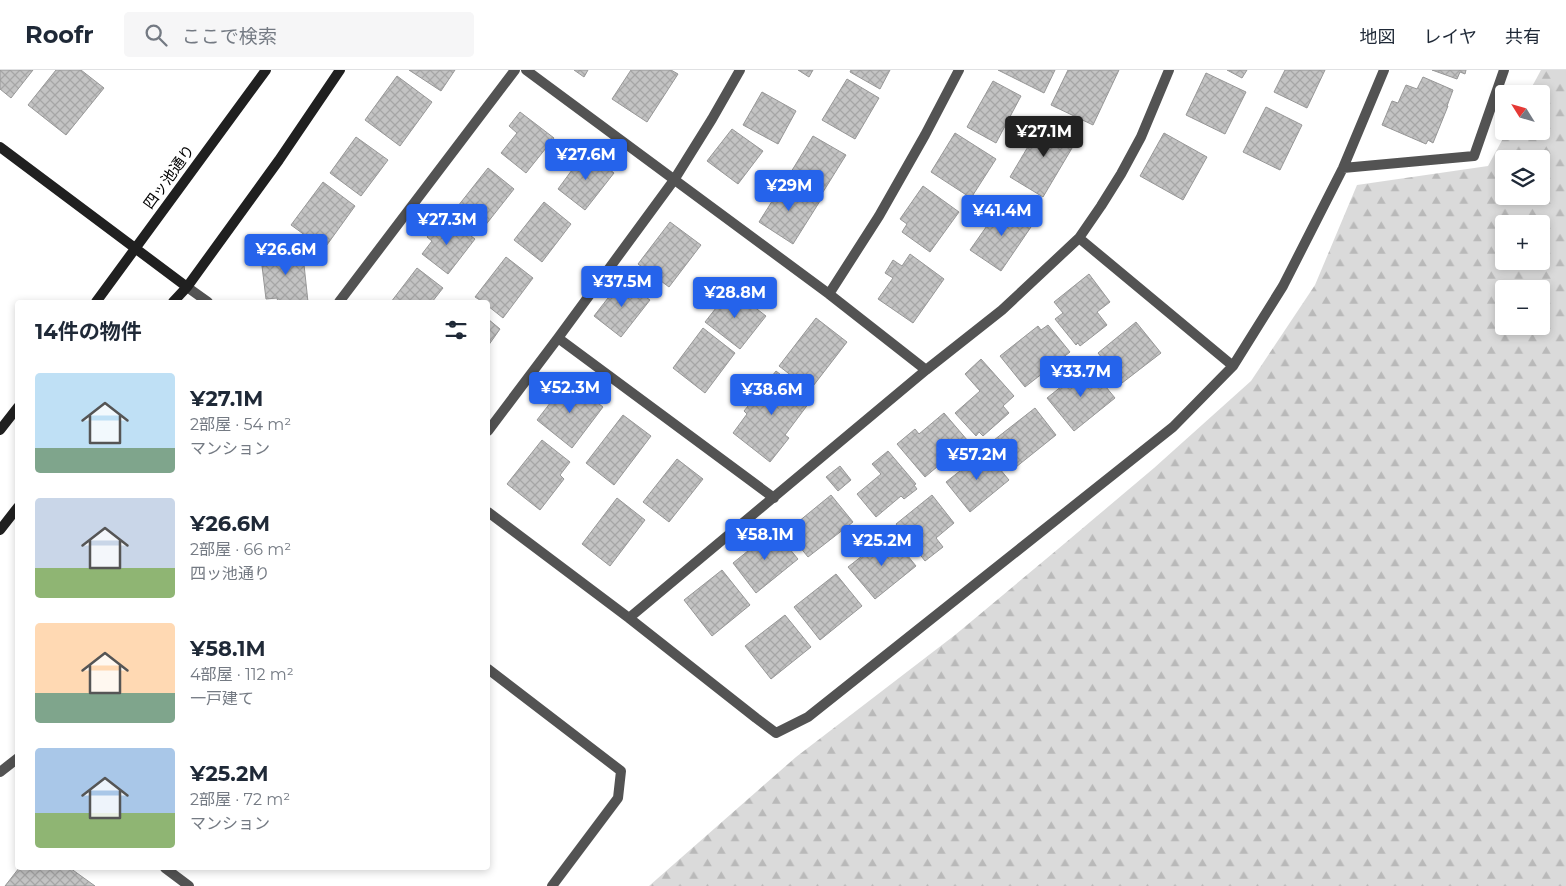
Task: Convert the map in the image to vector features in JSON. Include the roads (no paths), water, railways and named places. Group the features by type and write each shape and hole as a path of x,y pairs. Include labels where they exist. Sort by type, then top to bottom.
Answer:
{"main road":[{"name":"四ッ池通り","path":"97,300 266,70"},
{"path":"175,300 187,287 279,160 340,70"},
{"path":"0,146 187,287"},
{"path":"0,430 15,410"},
{"path":"0,530 15,513"}],"street":[{"path":"341,300 515,70"},
{"path":"526,70 829,294 926,370"},
{"path":"490,428 674,180 740,70"},
{"path":"829,294 879,216 925,135 958,70"},
{"path":"628,618 926,370 1002,310 1079,238 1121,174 1141,137 1169,70"},
{"path":"490,514 776,733 808,717 1165,433 1233,366 1283,286 1343,168 1384,70"},
{"path":"1343,168 1474,156 1504,70"},
{"path":"1079,238 1233,366"},
{"path":"187,287 205,300"},
{"path":"558,338 774,498"},
{"path":"490,671 621,771 618,798 552,886"},
{"path":"0,772 15,760"},
{"path":"168,870 189,886"}]}
